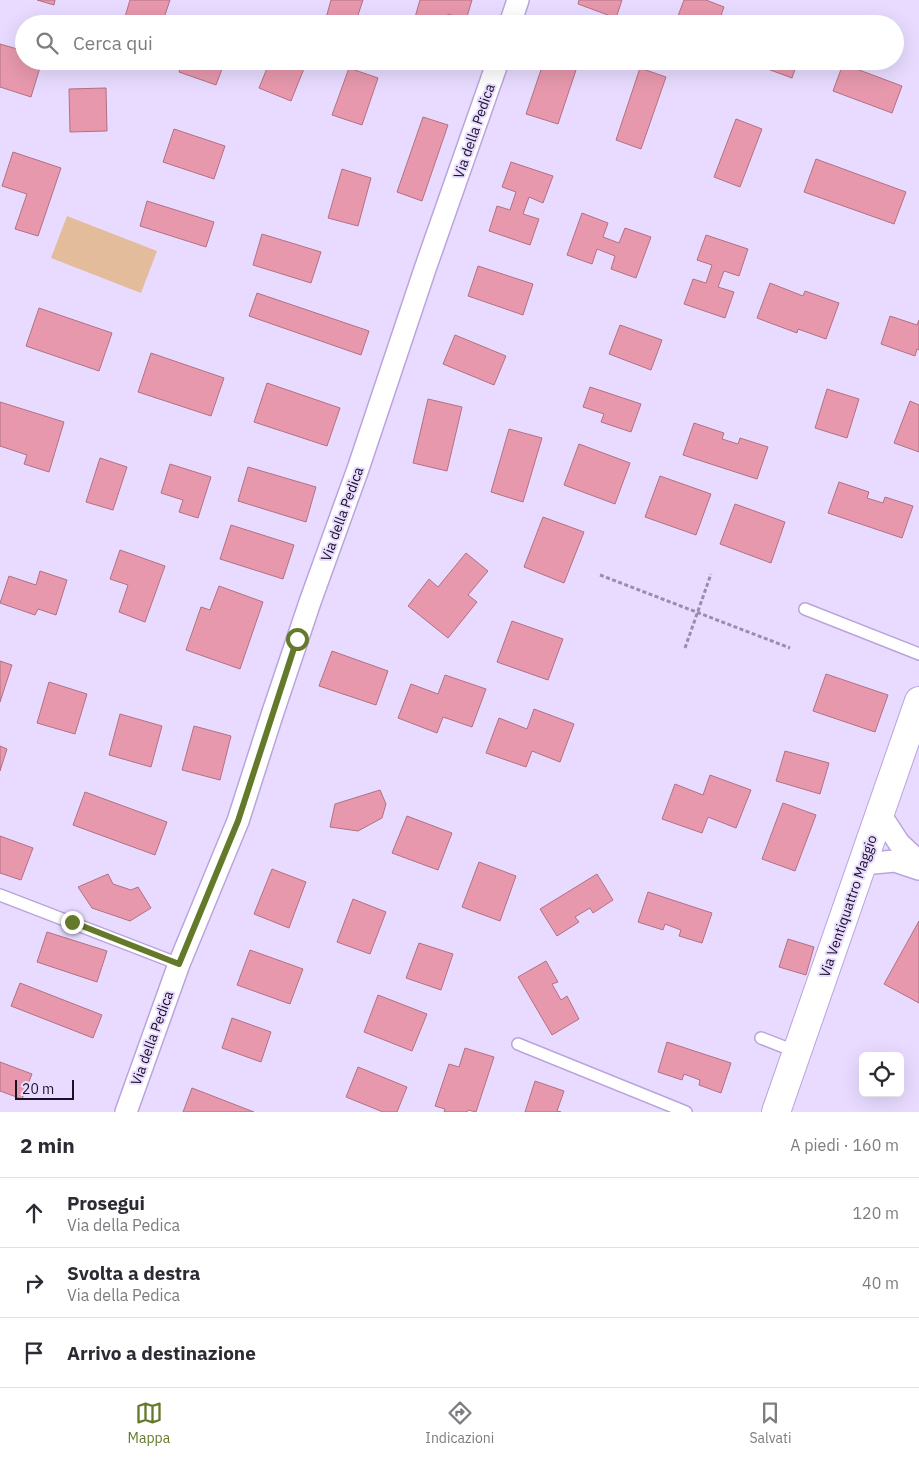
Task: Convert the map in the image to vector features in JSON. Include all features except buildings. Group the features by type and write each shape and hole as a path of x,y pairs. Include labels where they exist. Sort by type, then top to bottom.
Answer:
{"main road":[{"name":"Via Ventiquattro Maggio","path":"776,1112 919,701"}],"street":[{"path":"513,15 518,0"},
{"name":"Via della Pedica","path":"126,1112 179,964 238,821 310,602 358,469 425,269 495,70"},
{"path":"880,814 899,843 919,862"},
{"path":"862,864 894,861 919,869"}],"lane":[{"path":"805,609 919,654"},
{"path":"0,895 179,964"},
{"path":"761,1038 797,1052"},
{"path":"518,1044 686,1112"}],"path":[{"path":"685,648 711,574"},
{"path":"600,575 790,648"}],"shaded area":[{"path":"67,216 157,251 141,293 51,258"}],"route":[{"path":"72,922 179,964 238,821 297,639"}]}
